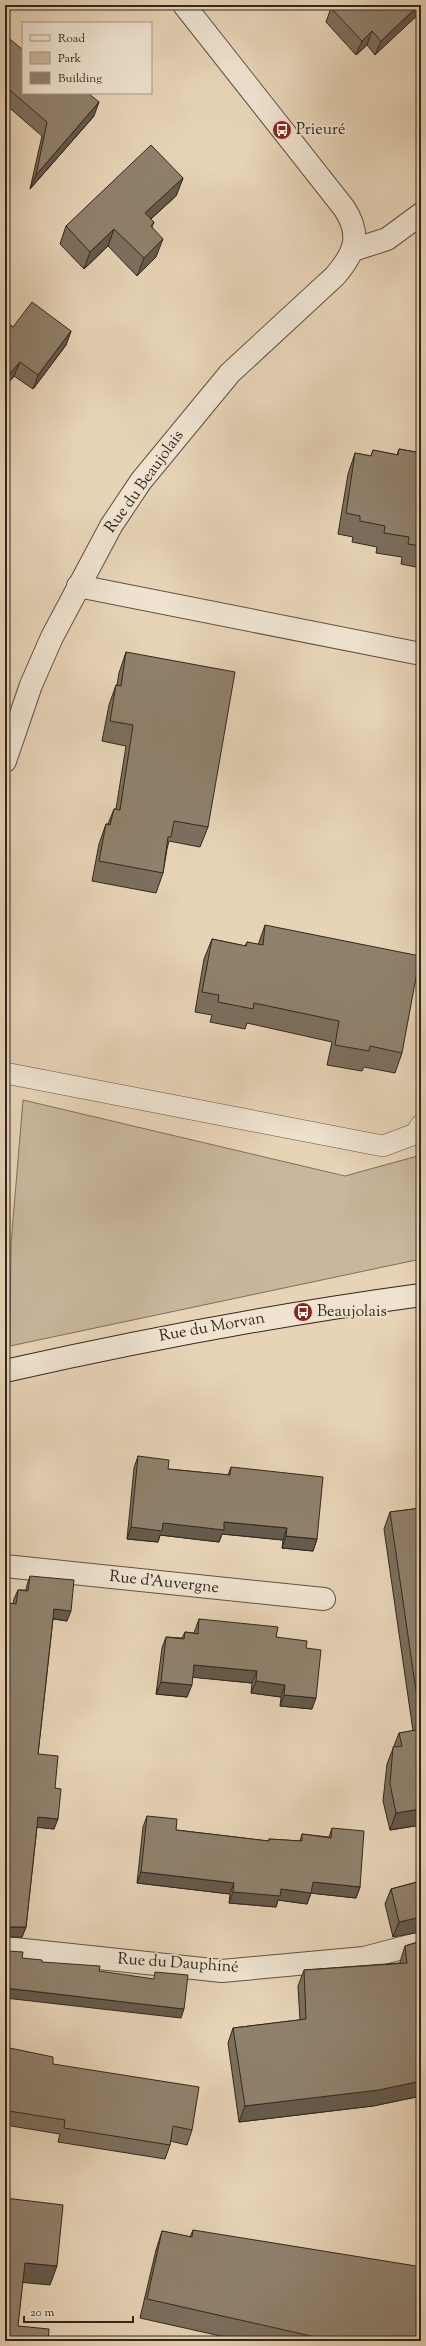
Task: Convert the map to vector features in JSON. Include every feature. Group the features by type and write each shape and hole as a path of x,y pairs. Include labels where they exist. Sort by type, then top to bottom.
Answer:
{"street":[{"path":"184,5 344,208 353,227 353,250 387,239 421,214"},
{"name":"Rue du Beaujolais","path":"5,761 31,685 52,637 111,526 141,481 193,416 230,373 335,276 353,250"},
{"path":"78,586 421,654"},
{"name":"Rue du Morvan","path":"5,1371 129,1343 303,1312 421,1295"},
{"name":"Rue d'Auvergne","path":"5,1566 324,1599"},
{"name":"Rue du Dauphiné","path":"5,1948 222,1971 358,1959 421,1943"}],"lane":[{"path":"5,1073 383,1146 415,1134 421,1125"}],"green space":[{"path":"23,1100 345,1176 421,1155 421,1259 10,1346 11,1244"}],"building":[{"path":"334,5 419,5 381,41 372,31 362,41 331,8"},
{"path":"5,35 22,49 22,94 89,94 99,102 36,175 47,122 5,86"},
{"path":"151,145 183,178 145,213 154,222 151,226 163,239 144,258 114,229 90,252 66,226"},
{"path":"32,302 71,331 38,375 20,362 5,379 5,321 13,327"},
{"path":"399,449 421,453 421,546 408,544 409,537 384,533 385,526 360,521 360,516 346,513 355,453 371,456 373,450 398,455"},
{"path":"126,652 235,672 208,827 174,821 171,837 168,837 163,873 99,861 106,824 110,825 114,809 120,810 133,725 110,721 116,685 121,686"},
{"path":"265,925 420,956 402,1053 370,1046 369,1051 335,1045 339,1021 254,1003 253,1009 218,1002 219,995 202,992 212,939 246,946 247,942 263,945"},
{"path":"138,1456 169,1460 168,1469 230,1475 231,1467 323,1477 317,1539 286,1536 287,1528 224,1522 224,1530 163,1523 162,1531 131,1527"},
{"path":"421,1508 421,1725 390,1512"},
{"path":"30,1576 74,1580 71,1611 54,1609 38,1754 58,1756 55,1788 61,1789 58,1819 38,1817 26,1927 5,1927 5,1631 9,1603 16,1604 18,1590 28,1591"},
{"path":"199,1619 278,1627 276,1637 307,1641 306,1648 321,1650 316,1698 284,1695 285,1685 256,1681 257,1671 194,1665 192,1685 161,1682 166,1637 184,1639 185,1632 198,1634"},
{"path":"421,1729 421,1809 396,1813 390,1784 393,1747 402,1746 399,1733"},
{"path":"147,1816 177,1819 176,1830 269,1841 269,1839 302,1841 302,1834 331,1838 332,1828 364,1831 360,1887 313,1882 311,1893 281,1889 280,1896 233,1892 234,1883 141,1872"},
{"path":"421,1881 421,1917 399,1922 391,1889"},
{"path":"421,1941 421,2081 379,2090 245,2106 233,2028 306,2019 304,1970 407,1963 405,1946"},
{"path":"5,1950 23,1952 22,1958 42,1960 42,1962 100,1966 99,1971 154,1979 155,1972 188,1975 184,2009 5,1988"},
{"path":"5,2047 53,2057 53,2064 199,2087 192,2130 173,2126 170,2145 64,2128 65,2120 9,2111 10,2108 5,2107"},
{"path":"5,2198 63,2205 57,2266 25,2263 18,2326 49,2329 48,2341 5,2341"},
{"path":"193,2230 416,2266 421,2264 421,2341 333,2341 147,2299 162,2231 192,2237"}],"place":[{"name":"Prieuré","path":"282,130"},
{"name":"Beaujolais","path":"303,1312"}]}
